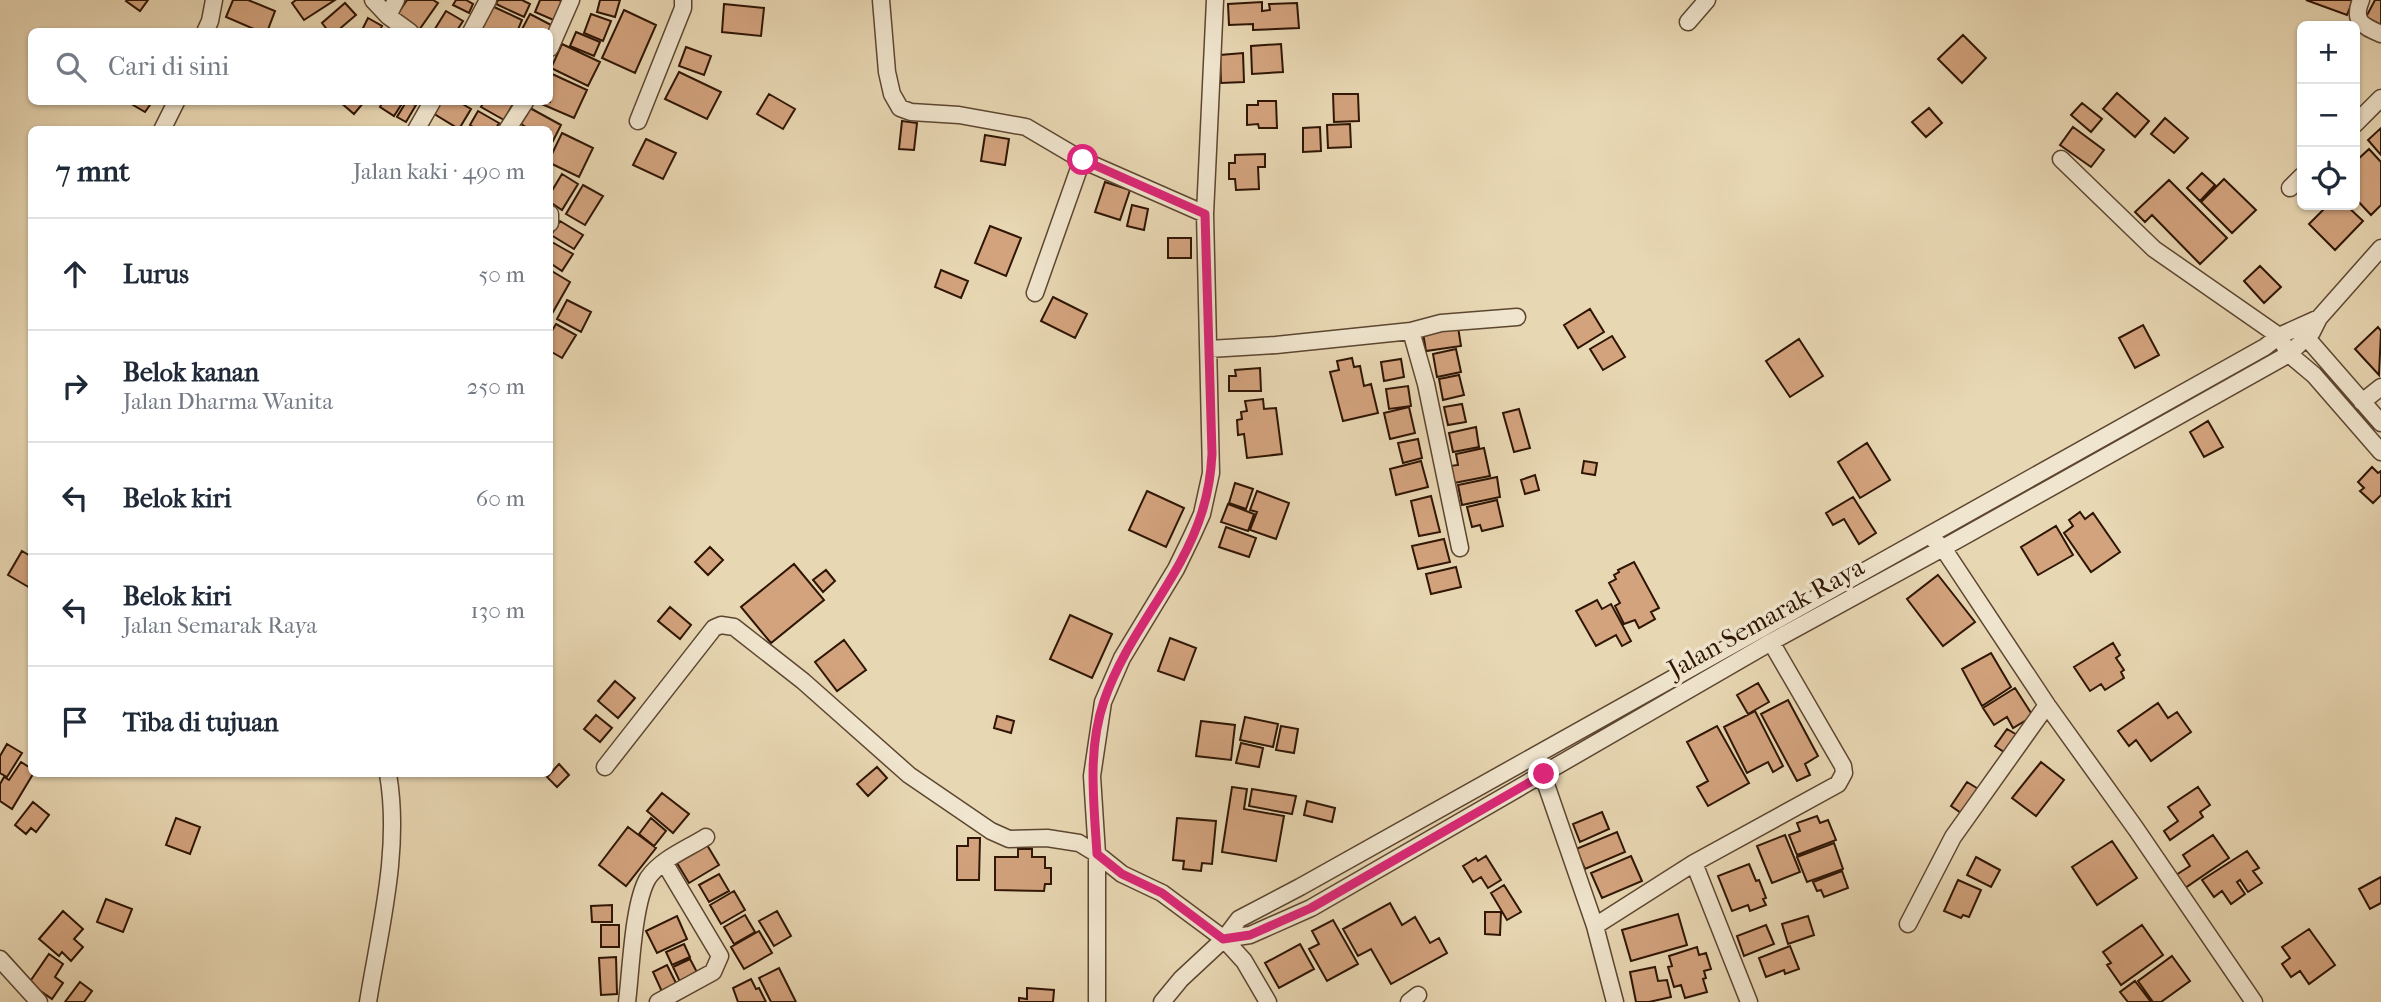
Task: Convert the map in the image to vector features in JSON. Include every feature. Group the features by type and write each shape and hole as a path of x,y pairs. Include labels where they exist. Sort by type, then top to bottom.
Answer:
{"street":[{"path":"207,28 214,0"},
{"path":"373,0 404,28"},
{"path":"388,16 396,0"},
{"path":"473,28 488,0"},
{"path":"553,41 571,0"},
{"path":"638,121 683,8 682,0"},
{"path":"881,0 887,72 892,94 900,108 911,112 958,115 1026,127 1083,160 1205,214"},
{"path":"1097,1002 1097,854 1092,776 1103,702 1122,658 1177,569 1202,513 1208,490 1212,454 1205,214 1215,0"},
{"path":"1688,22 1707,0"},
{"path":"2361,0 2357,10 2358,18 2364,26 2381,34"},
{"path":"2360,119 2381,98"},
{"path":"164,126 174,105"},
{"path":"418,126 430,105"},
{"path":"510,126 523,105"},
{"path":"2061,159 2154,249 2279,336 2289,354 2314,375 2381,452"},
{"path":"1035,293 1083,160"},
{"path":"2290,188 2297,181"},
{"name":"Jalan Semarak Raya","path":"1223,939 1250,935 1311,908 1771,642 2289,354 2300,333 2319,318 2381,248"},
{"path":"1209,349 1411,331 1441,323 1517,317"},
{"path":"1411,331 1426,384 1460,548"},
{"path":"2300,333 2381,423"},
{"name":"Jalan Semarak Raya","path":"1162,1002 1239,919 1928,536 2265,347 2279,336 2300,333"},
{"path":"2362,402 2381,387"},
{"path":"2071,455 2082,470"},
{"path":"1928,536 1943,548 2046,705 2136,829 2254,1002"},
{"path":"605,766 654,707 706,637 714,628 729,625 803,681 909,775 992,831 1009,839 1047,838 1079,844 1122,874 1162,893 1223,939 1244,961 1268,1002"},
{"path":"1595,926 1695,863 1838,784 1844,773 1843,766 1771,642"},
{"path":"1908,924 1953,837 2046,705"},
{"path":"1534,755 1544,774 1595,926 1615,1002"},
{"path":"368,1002 390,867 392,797 389,777"},
{"path":"627,1002 642,892 649,878 664,862 706,837"},
{"path":"658,1002 713,972 720,956 664,862"},
{"path":"1695,863 1749,1002"},
{"path":"0,959 39,1002"}],"building":[{"path":"127,0 148,0 140,11"},
{"path":"233,0 248,0 275,11 269,28 252,28 226,17"},
{"path":"296,0 335,0 304,20 292,3"},
{"path":"407,0 433,0 438,3 420,28 416,28 397,15"},
{"path":"456,0 466,0 473,4 469,13 453,5"},
{"path":"498,0 522,0 530,4 524,17 496,4"},
{"path":"540,0 559,0 566,3 558,22 535,12"},
{"path":"600,0 620,0 615,17 597,12"},
{"path":"2306,0 2353,0 2347,15"},
{"path":"2375,0 2381,0 2381,25 2366,17"},
{"path":"1262,2 1262,11 1270,10 1269,4 1297,3 1299,28 1253,30 1253,24 1229,25 1228,4"},
{"path":"345,3 356,15 341,28 326,28 322,23"},
{"path":"724,4 764,8 761,36 722,32"},
{"path":"492,6 522,20 519,28 482,28"},
{"path":"624,10 656,25 635,73 602,58"},
{"path":"446,11 463,21 459,28 435,28"},
{"path":"530,14 555,27 553,29 523,28"},
{"path":"591,14 611,21 603,41 584,33"},
{"path":"368,18 382,26 381,28 363,28"},
{"path":"576,32 600,42 594,56 570,46"},
{"path":"1963,35 1986,58 1962,83 1938,59"},
{"path":"562,44 600,62 588,86 553,69"},
{"path":"1281,44 1283,72 1252,74 1251,46"},
{"path":"686,47 711,56 704,75 679,66"},
{"path":"1243,53 1244,82 1221,83 1220,55"},
{"path":"679,72 721,92 707,119 665,99"},
{"path":"553,74 587,90 574,118 544,105 553,105"},
{"path":"2117,93 2149,121 2135,137 2103,109"},
{"path":"769,94 795,109 783,129 757,114"},
{"path":"1333,94 1358,94 1359,121 1334,122"},
{"path":"1258,101 1276,101 1277,128 1247,125 1247,105 1258,105"},
{"path":"2082,103 2102,119 2091,132 2071,115"},
{"path":"133,105 150,105 145,112"},
{"path":"344,105 362,105 354,114"},
{"path":"381,105 401,105 394,116 380,107"},
{"path":"404,105 416,105 406,122 397,117"},
{"path":"435,105 464,105 471,109 461,126 454,126 431,112"},
{"path":"482,105 512,105 504,120 481,107"},
{"path":"530,108 561,125 553,141 553,126 521,124"},
{"path":"1929,108 1942,123 1926,137 1912,122"},
{"path":"478,111 499,123 497,126 470,125"},
{"path":"2165,118 2188,138 2174,153 2151,134"},
{"path":"902,121 917,123 914,150 899,149"},
{"path":"1350,124 1351,147 1328,148 1327,125"},
{"path":"1320,127 1321,151 1303,152 1303,128"},
{"path":"2073,127 2104,150 2091,167 2060,145"},
{"path":"2381,128 2381,155 2368,140"},
{"path":"562,133 593,148 579,177 553,164 553,152"},
{"path":"985,135 1009,139 1005,165 981,161"},
{"path":"646,139 676,153 663,179 633,165"},
{"path":"2369,149 2381,162 2381,205 2371,215 2360,203 2360,157"},
{"path":"1265,154 1265,167 1258,167 1259,189 1236,190 1235,179 1229,179 1229,163 1235,163 1235,155"},
{"path":"2202,173 2215,185 2200,201 2187,188"},
{"path":"562,174 578,184 562,210 553,204 553,189"},
{"path":"2224,179 2256,210 2232,233 2201,202"},
{"path":"2169,180 2227,238 2200,264 2152,215 2145,222 2135,212"},
{"path":"1105,182 1130,190 1120,220 1095,212"},
{"path":"583,185 603,196 585,225 566,214"},
{"path":"1132,205 1148,209 1144,230 1127,226"},
{"path":"2323,210 2351,210 2363,221 2335,250 2309,224"},
{"path":"560,221 583,235 574,249 553,236"},
{"path":"990,226 1021,238 1006,276 975,263"},
{"path":"1168,238 1191,238 1191,258 1168,258"},
{"path":"553,243 573,254 562,271 553,265"},
{"path":"2260,266 2281,287 2264,303 2244,281"},
{"path":"941,270 968,281 961,298 935,287"},
{"path":"553,272 570,282 553,312"},
{"path":"1053,297 1087,314 1075,338 1041,321"},
{"path":"567,300 591,312 581,332 557,319"},
{"path":"1590,309 1604,332 1578,348 1564,325"},
{"path":"556,324 576,335 562,358 553,353 553,329"},
{"path":"2143,325 2159,355 2135,368 2119,338"},
{"path":"1458,327 1461,346 1426,351 1423,333"},
{"path":"2378,327 2381,331 2379,375 2355,349"},
{"path":"1612,336 1625,357 1603,370 1590,349"},
{"path":"1799,339 1823,376 1790,397 1766,361"},
{"path":"1456,349 1461,372 1437,377 1433,354"},
{"path":"1352,358 1354,367 1360,366 1364,386 1371,384 1378,413 1343,421 1330,372 1339,370 1337,361"},
{"path":"1401,359 1404,377 1384,381 1381,362"},
{"path":"1260,368 1261,391 1229,391 1229,376 1236,376 1235,370"},
{"path":"1459,375 1464,395 1443,400 1439,379"},
{"path":"1408,386 1411,406 1389,409 1386,389"},
{"path":"1263,399 1264,409 1276,408 1282,454 1247,458 1244,434 1238,435 1237,420 1242,419 1241,412 1247,411 1245,401"},
{"path":"1462,404 1466,422 1448,425 1444,407"},
{"path":"1409,407 1415,433 1390,439 1384,413"},
{"path":"1519,409 1530,448 1514,452 1503,413"},
{"path":"2208,421 2223,447 2204,457 2190,432"},
{"path":"1476,427 1479,447 1453,452 1449,433"},
{"path":"1418,439 1422,458 1403,463 1398,443"},
{"path":"1867,443 1890,480 1860,498 1838,462"},
{"path":"1484,448 1490,476 1454,483 1450,466 1458,465 1456,454"},
{"path":"1421,461 1428,487 1396,495 1390,469"},
{"path":"1584,461 1597,463 1595,475 1582,473"},
{"path":"2372,467 2378,473 2381,471 2381,495 2373,503 2360,491 2364,488 2358,482"},
{"path":"1535,475 1539,490 1525,494 1521,480"},
{"path":"1497,477 1500,497 1462,505 1458,485"},
{"path":"1235,483 1253,489 1246,509 1229,503"},
{"path":"1147,491 1184,508 1166,547 1129,530"},
{"path":"1257,491 1289,503 1276,539 1250,530 1257,512 1250,510"},
{"path":"1431,496 1440,532 1419,536 1411,501"},
{"path":"1853,497 1876,533 1859,544 1844,519 1833,525 1826,513"},
{"path":"1497,500 1503,526 1482,531 1480,525 1472,527 1467,507"},
{"path":"1228,504 1254,514 1248,531 1221,522"},
{"path":"2080,512 2085,519 2093,513 2120,552 2091,572 2064,533 2073,526 2069,520"},
{"path":"2056,526 2073,555 2038,575 2021,547"},
{"path":"1226,527 1256,538 1249,557 1219,547"},
{"path":"1444,539 1450,562 1418,569 1412,546"},
{"path":"710,547 723,560 708,575 695,562"},
{"path":"22,551 28,555 28,587 8,575"},
{"path":"1634,562 1659,608 1651,612 1655,619 1639,628 1635,620 1624,624 1615,606 1620,603 1609,583 1616,579 1614,575 1618,570"},
{"path":"794,564 824,600 771,643 741,607"},
{"path":"1456,567 1461,587 1431,594 1426,574"},
{"path":"826,570 835,581 823,592 813,580"},
{"path":"1938,575 1975,622 1943,646 1907,599"},
{"path":"1597,600 1602,609 1611,604 1631,641 1622,646 1616,635 1596,646 1576,611"},
{"path":"670,607 691,625 680,639 658,621"},
{"path":"1070,615 1112,634 1092,678 1050,659"},
{"path":"1170,638 1196,648 1184,680 1158,671"},
{"path":"844,640 866,670 837,691 815,662"},
{"path":"2113,643 2120,655 2116,658 2124,670 2121,672 2124,678 2105,690 2101,684 2090,691 2074,667"},
{"path":"1991,653 2011,687 1982,706 1962,669"},
{"path":"615,681 635,698 618,718 598,701"},
{"path":"1758,683 1769,702 1748,714 1737,695"},
{"path":"2015,688 2033,716 2013,728 2007,717 1994,725 1983,708"},
{"path":"1788,700 1818,756 1805,764 1810,775 1797,781 1761,714"},
{"path":"2158,703 2168,718 2177,712 2191,732 2151,761 2136,740 2129,746 2118,731"},
{"path":"1755,711 1783,766 1773,772 1768,762 1747,773 1724,727"},
{"path":"596,715 612,728 600,742 584,729"},
{"path":"997,716 1014,721 1011,733 994,728"},
{"path":"1245,717 1278,724 1273,747 1240,740"},
{"path":"1201,721 1235,725 1231,760 1196,756"},
{"path":"1281,726 1298,729 1294,753 1276,750"},
{"path":"1717,726 1749,783 1708,806 1697,787 1708,781 1687,742"},
{"path":"2007,729 2019,736 2007,754 1995,746"},
{"path":"1241,743 1263,748 1259,767 1236,763"},
{"path":"7,744 22,753 7,777 0,773 0,756"},
{"path":"21,762 28,766 28,777 31,777 12,809 0,801 0,784 4,777 9,780"},
{"path":"2041,762 2064,780 2036,816 2012,798"},
{"path":"559,764 569,775 557,787 547,777 553,777 553,770"},
{"path":"877,767 887,778 868,796 857,784"},
{"path":"1967,782 1980,790 1964,815 1951,806"},
{"path":"1232,787 1247,789 1244,809 1284,816 1276,861 1222,852"},
{"path":"2198,787 2210,805 2200,812 2203,817 2170,840 2164,831 2178,821 2168,807"},
{"path":"1252,789 1296,796 1292,814 1249,806"},
{"path":"662,793 689,814 673,833 647,811"},
{"path":"1307,801 1335,808 1332,822 1304,815"},
{"path":"33,802 49,815 36,832 31,828 26,834 15,825"},
{"path":"1602,812 1609,829 1580,842 1573,824"},
{"path":"1817,816 1820,823 1828,820 1836,840 1797,855 1789,835 1800,831 1797,823"},
{"path":"176,818 200,827 190,854 166,845"},
{"path":"651,818 666,831 654,846 639,834"},
{"path":"1177,818 1216,821 1212,864 1202,863 1201,871 1183,869 1184,861 1173,860"},
{"path":"628,827 656,848 626,886 599,865"},
{"path":"1617,832 1625,852 1585,869 1576,849"},
{"path":"1785,835 1800,872 1772,883 1757,846"},
{"path":"2213,835 2229,858 2185,888 2176,875 2190,866 2183,855"},
{"path":"968,838 980,838 979,880 957,880 957,846 968,846"},
{"path":"2112,841 2137,878 2097,905 2072,867"},
{"path":"1834,843 1843,869 1807,882 1797,857"},
{"path":"707,845 719,865 689,883 677,863"},
{"path":"1018,849 1032,849 1032,857 1045,857 1045,868 1051,868 1051,884 1045,884 1044,891 995,890 995,857 1018,857"},
{"path":"2247,851 2259,868 2253,871 2262,883 2248,892 2240,880 2237,882 2245,894 2231,904 2222,891 2214,897 2202,880"},
{"path":"1486,856 1501,880 1488,888 1481,877 1473,882 1463,866 1476,858 1478,861"},
{"path":"1631,856 1642,881 1602,898 1591,873"},
{"path":"1976,857 2000,870 1991,887 1967,875"},
{"path":"1749,864 1756,881 1759,880 1766,905 1750,911 1748,905 1732,911 1718,876"},
{"path":"1842,871 1848,888 1824,897 1821,890 1817,891 1813,882"},
{"path":"719,874 729,891 709,902 699,885"},
{"path":"2381,877 2381,903 2370,909 2359,889"},
{"path":"1958,880 1981,890 1969,917 1963,915 1961,918 1944,911"},
{"path":"1504,885 1521,912 1507,920 1491,893"},
{"path":"734,891 745,910 721,924 710,905"},
{"path":"106,899 132,909 123,932 97,922"},
{"path":"1390,903 1402,925 1415,917 1430,943 1439,938 1447,953 1391,984 1371,949 1358,956 1343,929"},
{"path":"612,905 612,922 592,922 591,906"},
{"path":"63,911 83,929 74,939 83,947 71,961 62,952 59,956 39,939"},
{"path":"777,911 791,936 774,946 759,921"},
{"path":"1485,912 1501,912 1500,935 1485,934"},
{"path":"1678,914 1687,945 1631,961 1622,930"},
{"path":"745,915 755,932 734,944 724,927"},
{"path":"677,916 687,939 657,953 646,931"},
{"path":"1808,916 1814,935 1788,944 1782,924"},
{"path":"1333,920 1358,964 1327,981 1309,949 1319,944 1312,931"},
{"path":"601,925 619,925 619,947 601,947"},
{"path":"1766,925 1774,944 1744,956 1737,936"},
{"path":"2142,925 2163,955 2121,985 2107,965 2111,963 2103,952"},
{"path":"2309,929 2335,965 2309,984 2300,971 2291,977 2282,964 2290,958 2282,947"},
{"path":"759,931 772,953 744,969 731,947"},
{"path":"684,944 690,957 672,965 666,952"},
{"path":"1300,944 1314,969 1279,988 1265,963"},
{"path":"1790,946 1799,969 1785,974 1784,970 1766,977 1759,958"},
{"path":"1697,947 1699,955 1706,953 1711,969 1704,971 1706,978 1703,979 1707,992 1685,998 1681,985 1674,987 1668,967 1672,966 1669,956"},
{"path":"49,954 63,964 55,977 63,983 52,999 29,983"},
{"path":"2172,956 2190,981 2161,1002 2153,1002 2138,981"},
{"path":"616,957 617,994 601,995 599,958"},
{"path":"690,959 699,976 681,984 673,967"},
{"path":"667,965 678,987 663,994 653,972"},
{"path":"1655,967 1658,981 1667,980 1671,997 1636,1002 1630,972"},
{"path":"779,968 796,1002 771,1002 759,978"},
{"path":"751,979 766,1002 738,1002 733,988"},
{"path":"2135,981 2151,1002 2128,1002 2120,992"},
{"path":"80,982 92,991 84,1002 65,1002"},
{"path":"1027,988 1054,990 1053,1002 1019,1002 1019,998 1027,999"}],"route":[{"path":"1083,160 1205,214 1212,454 1208,490 1192,536 1177,569 1122,658 1103,702 1092,776 1097,854 1122,874 1162,893 1223,939 1250,935 1311,908 1544,774"}]}
